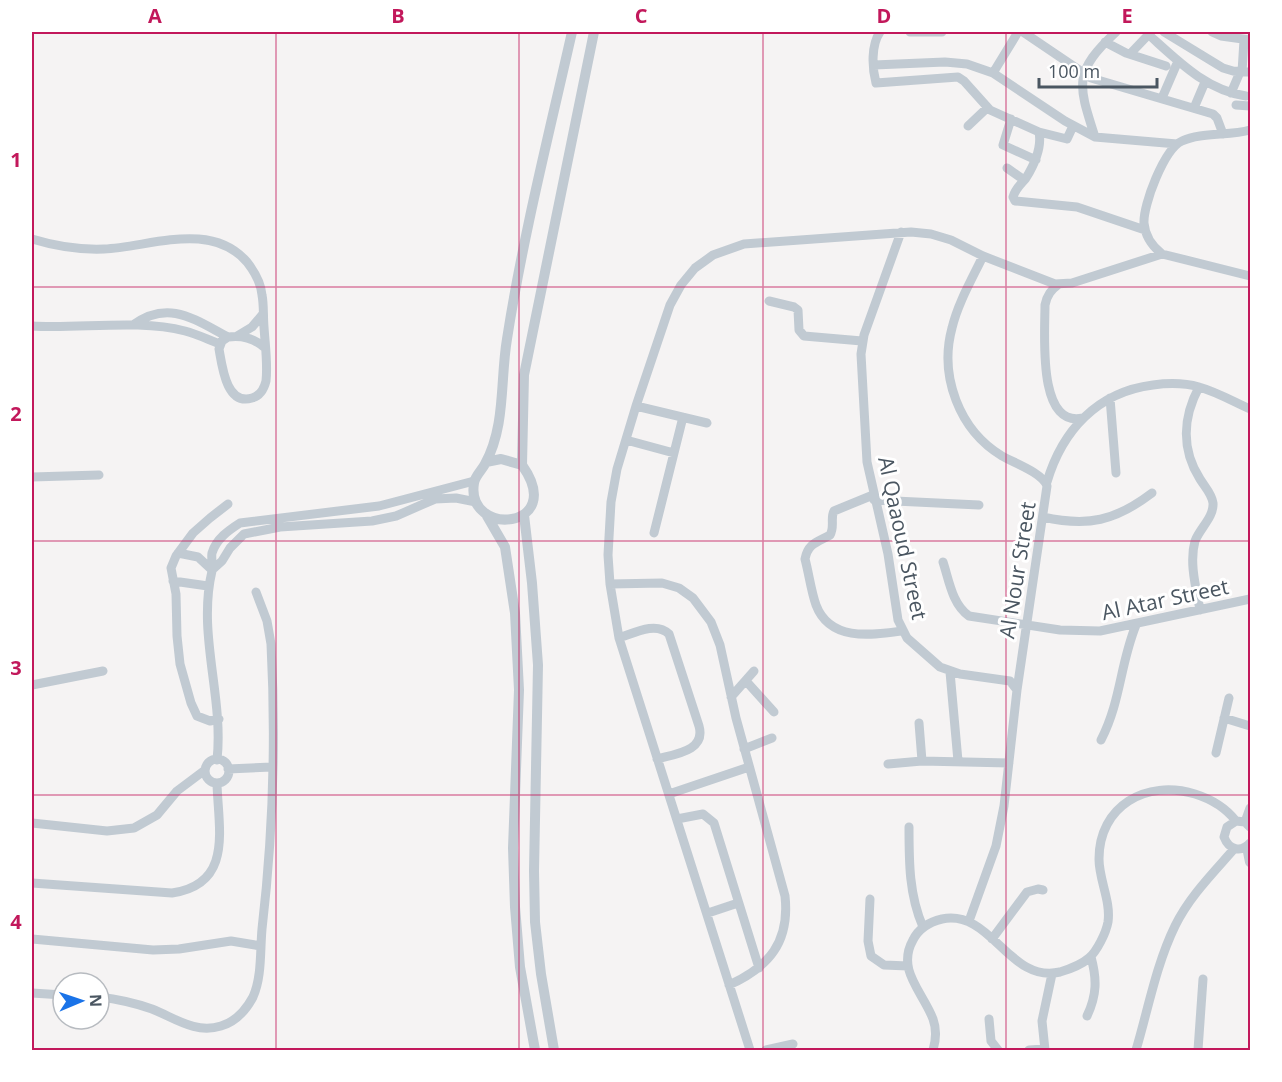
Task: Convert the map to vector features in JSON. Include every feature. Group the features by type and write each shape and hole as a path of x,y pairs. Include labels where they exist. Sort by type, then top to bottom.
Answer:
{"street":[{"path":"535,1050 520,967 515,907 513,848 519,690 515,613 505,547 473,494 474,480 486,462 498,433 506,341 572,32"},
{"path":"487,516 506,520 524,515 533,504 534,493 530,477 522,465 524,375 594,32"},
{"path":"880,32 874,45 875,82 878,84 961,78 987,108 1040,132 1067,139 1073,126"},
{"path":"910,32 942,32"},
{"path":"993,73 1018,32"},
{"path":"1023,32 1084,74 1105,83 1162,98 1215,116 1223,134"},
{"path":"1095,137 1082,94 1084,74 1094,54 1116,32"},
{"path":"1164,32 1219,66 1244,72"},
{"path":"1212,32 1221,36 1247,40 1244,72 1231,93"},
{"path":"1130,54 1151,33 1178,61 1205,81 1231,93 1246,96"},
{"path":"1105,42 1130,54 1166,66"},
{"path":"1162,98 1178,61"},
{"path":"874,65 956,62 993,73 1073,126 1095,137 1177,144"},
{"path":"1194,108 1205,81"},
{"path":"1236,105 1251,106"},
{"path":"968,126 987,108"},
{"path":"1011,119 1003,144 1036,160"},
{"path":"1251,130 1190,138 1177,144 1162,164 1144,219 1145,230 1152,244 1162,254 1251,276"},
{"path":"1040,132 1036,160 1013,193 1015,201 1067,205 1145,230"},
{"path":"1007,168 1024,180"},
{"path":"750,1050 619,638 610,584 608,555 611,502 617,469 636,406 675,295 687,276 713,255 733,247 754,243 901,232 921,233 941,236 983,256 1059,284 1072,283 1162,254"},
{"name":"Al Qaaoud Street","path":"901,232 862,341 861,354 867,462 888,554 898,620 902,631 914,645 940,667 950,672 1010,681 1017,690"},
{"path":"32,240 87,249 118,248 188,238 221,243 242,257 253,271 262,295 267,377 261,393 249,399 236,395 227,384 219,349 220,344"},
{"name":"Al Nour Street","path":"983,256 963,296 952,326 947,359 952,391 966,421 988,445 1047,482 1048,492 1017,690"},
{"path":"1059,284 1047,296 1045,305 1048,383 1054,406 1060,413 1076,419 1083,418"},
{"path":"769,301 798,310 799,330 804,336 862,341"},
{"path":"134,326 158,313 179,314 193,318 232,337 252,339 265,348"},
{"path":"32,326 75,328 134,326 186,332 220,344 252,327 263,314"},
{"path":"504,372 524,375"},
{"path":"1047,482 1060,447 1083,418 1110,398 1136,388 1162,384 1198,387 1251,409"},
{"path":"1198,387 1188,413 1186,440 1193,466 1210,495 1213,505 1199,533 1193,553 1200,610"},
{"path":"1110,398 1116,473"},
{"path":"636,406 707,423"},
{"path":"654,533 682,417"},
{"path":"626,440 674,453"},
{"path":"486,462 501,459 522,465"},
{"path":"32,477 99,474"},
{"path":"217,760 219,719 209,647 208,586 212,570 212,553 222,536 240,523 379,506 474,480"},
{"path":"1043,517 1066,522 1089,522 1112,517 1133,507 1152,493"},
{"path":"902,631 847,633 836,629 828,622 816,605 805,559 811,545 830,535 834,511 874,497 979,505"},
{"path":"212,570 244,534 280,526 372,522 396,516 435,499 456,498 476,502"},
{"path":"219,719 210,721 197,716 187,690 178,650 176,601 171,568 178,553 201,525 228,504"},
{"path":"319,526 320,514"},
{"path":"524,515 538,665 535,922 554,1050"},
{"path":"240,523 244,534"},
{"path":"178,553 198,557 212,570"},
{"name":"Al Atar Street","path":"943,562 956,603 961,611 969,616 980,620 1060,630 1100,631 1251,599"},
{"path":"173,581 208,586"},
{"path":"610,584 662,583 679,588 693,598 711,622 716,633 730,696 785,896 786,908 786,919 780,941 767,960 759,968 729,985"},
{"path":"111,999 138,1005 195,1028 208,1029 221,1026 240,1015 253,997 258,982 270,867 272,767 271,644 267,621 256,592"},
{"path":"1101,740 1117,702 1125,655 1136,625"},
{"path":"619,638 655,627 665,630 672,639 693,704 701,731 698,742 690,749 657,759"},
{"path":"32,685 103,671"},
{"path":"730,696 754,671"},
{"path":"950,672 958,761"},
{"path":"746,681 774,712"},
{"path":"969,921 996,846 1004,806 1017,690"},
{"path":"1216,753 1229,698"},
{"path":"1224,718 1251,726"},
{"path":"919,723 922,761"},
{"path":"744,749 772,738"},
{"path":"32,823 107,831 134,828 157,815 177,790 205,771 209,763 217,760 223,762 228,769 227,777 221,783 208,779 205,771"},
{"path":"888,764 922,761 1009,763"},
{"path":"228,769 272,767"},
{"path":"669,794 749,767"},
{"path":"32,883 165,892 180,892 194,886 210,873 219,854 217,783"},
{"path":"933,1050 936,1036 933,1020 913,983 908,966 912,941 923,927 931,922 950,918 969,921 1026,967 1040,973 1052,974 1077,966 1091,957 1108,922 1100,876 1100,844 1112,816 1120,808 1135,796 1145,792 1178,791 1207,798 1244,824"},
{"path":"1244,824 1251,808"},
{"path":"677,819 704,814 711,819 759,968"},
{"path":"1234,849 1229,846 1224,837 1227,827 1244,824"},
{"path":"909,827 910,885 916,911 923,927"},
{"path":"1136,1050 1163,957 1176,925 1197,892 1234,849 1249,845 1251,862"},
{"path":"992,939 1027,892 1043,890"},
{"path":"870,899 868,941 871,956 884,965 908,966"},
{"path":"708,913 738,903"},
{"path":"32,939 153,950 179,949 231,941 261,946"},
{"path":"1087,1016 1096,991 1096,977 1091,957"},
{"path":"1029,1050 1044,1050 1042,1021 1052,974"},
{"path":"1198,1050 1203,980"},
{"path":"32,993 51,994"},
{"path":"989,1019 992,1041 998,1050"},
{"path":"766,1050 793,1044"}]}
